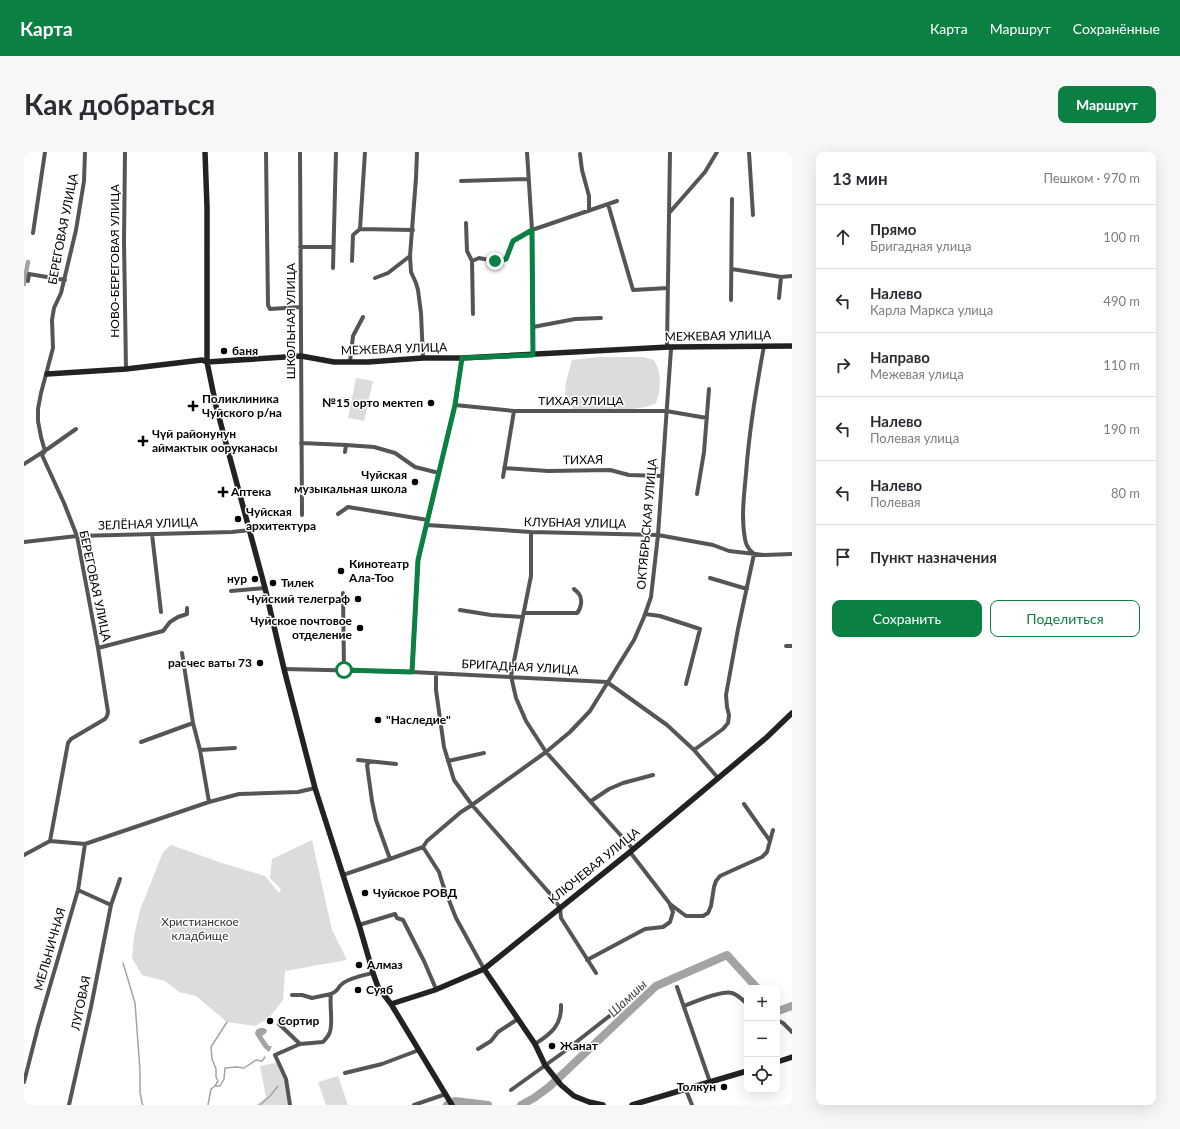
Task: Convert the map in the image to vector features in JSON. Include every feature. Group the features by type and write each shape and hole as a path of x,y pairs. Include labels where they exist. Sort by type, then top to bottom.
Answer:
{"street":[{"path":"33,233 45,152"},
{"name":"БЕРЕГОВАЯ УЛИЦА","path":"50,841 68,743 71,739 104,719 108,712 98,648 77,536 42,455 45,451 39,426 38,409 54,348 52,320 54,308 62,293 76,230 84,181 85,152"},
{"name":"НОВО-БЕРЕГОВАЯ УЛИЦА","path":"125,152 124,241 126,369"},
{"path":"205,152 207,215 207,362 216,406 265,588 284,670 315,788 378,987 391,1004 420,1050 452,1105"},
{"path":"266,152 268,305 270,309 301,307"},
{"name":"ШКОЛЬНАЯ УЛИЦА","path":"300,152 302,514"},
{"path":"333,268 336,152"},
{"path":"360,229 365,152"},
{"path":"417,152 413,230 410,256 411,272 418,290 421,313 423,358"},
{"path":"527,152 532,230 533,355"},
{"name":"ОКТЯБРЬСКАЯ УЛИЦА","path":"343,875 423,846 461,812 546,752 570,732 590,710 634,640 651,597 658,535 671,349 667,345 670,152"},
{"path":"670,212 705,172 718,152"},
{"path":"749,152 753,215"},
{"path":"580,154 589,196 589,211"},
{"path":"461,181 529,178"},
{"path":"731,300 732,199"},
{"path":"472,261 480,258 495,261 506,259 513,241 532,230 617,201"},
{"path":"608,204 633,290 668,288"},
{"path":"466,223 467,251 472,261 473,314"},
{"path":"352,261 353,235 360,229 413,230"},
{"path":"300,247 333,247"},
{"path":"375,278 388,273 410,256"},
{"path":"732,269 781,277 792,276"},
{"path":"28,281 29,274 65,280"},
{"path":"779,298 781,277"},
{"path":"350,362 353,336 363,318"},
{"path":"533,327 575,319 601,318"},
{"path":"694,750 723,729 728,723 729,715 726,695 754,554 749,550 745,540 744,498 754,400 764,346"},
{"name":"МЕЖЕВАЯ УЛИЦА","path":"47,374 126,369 202,360 207,362 301,356 334,362 368,362 423,358 533,355 669,347 792,346"},
{"path":"412,672 418,560 455,405 462,358"},
{"path":"697,494 704,452 709,389"},
{"name":"ТИХАЯ УЛИЦА","path":"455,405 514,411 666,411 707,418"},
{"path":"503,477 514,411"},
{"path":"24,464 76,429"},
{"path":"301,443 374,447 395,453 415,467 439,473"},
{"path":"345,452 346,445"},
{"name":"ТИХАЯ","path":"504,468 548,471 610,470 629,475 662,476"},
{"name":"КЛУБНАЯ УЛИЦА","path":"338,514 348,507 428,522 531,532 658,535 713,545 729,551 764,555 792,554"},
{"name":"ЗЕЛЁНАЯ УЛИЦА","path":"24,542 77,536 232,532 250,530"},
{"path":"531,532 531,576 511,676 516,698 526,720 546,752 591,801 631,850 672,905 686,916 703,916 708,913 711,906 716,881 720,876 762,857 767,852 773,830"},
{"path":"152,534 161,612"},
{"path":"710,578 747,588"},
{"path":"231,591 265,588"},
{"path":"460,610 491,615 576,613 580,610 581,601 580,594 574,589"},
{"path":"342,593 344,670"},
{"path":"98,648 163,631 170,622 188,614 187,608"},
{"path":"645,614 660,616 700,628 686,684"},
{"path":"786,646 792,646"},
{"path":"182,653 193,723 200,750 209,802"},
{"name":"БРИГАДНАЯ УЛИЦА","path":"284,670 412,672 607,682"},
{"path":"436,673 438,709 444,747 454,780 472,805 552,896 560,908 561,918 596,973"},
{"path":"607,682 668,725 694,750 718,778"},
{"name":"КЛЮЧЕВАЯ УЛИЦА","path":"391,1004 436,989 484,969 718,778 766,738 792,713"},
{"path":"141,742 193,723"},
{"path":"200,750 234,748"},
{"path":"448,761 484,753"},
{"path":"358,760 396,764"},
{"path":"370,761 367,765 372,801 376,820 390,859"},
{"path":"591,801 623,783 653,775"},
{"path":"24,855 50,841 85,844 209,802 239,794 298,792 315,788"},
{"path":"744,804 770,841"},
{"name":"МЕЛЬНИЧНАЯ","path":"24,1082 38,1027 78,890 85,844"},
{"path":"423,846 439,872 456,918 484,969 535,1044 545,1065 561,1085 574,1096 589,1102 603,1105"},
{"name":"ЛУГОВАЯ","path":"69,1105 91,1007 111,905 120,879"},
{"path":"78,890 111,905"},
{"path":"587,960 645,929 663,926 670,922 673,912 672,905"},
{"path":"359,925 395,914 397,918 403,920 424,961 436,989"},
{"path":"292,995 302,995 312,998 331,994 337,992 343,983 358,976 373,973"},
{"path":"678,987 710,1082"},
{"path":"684,1006 716,994 731,992 744,1001"},
{"path":"290,1105 286,1080 275,1055 300,1044 323,1042 330,1033 331,994"},
{"path":"535,1044 546,1037 558,1025 561,1005"},
{"path":"511,1090 612,1014"},
{"path":"284,1019 279,1024 300,1044"},
{"path":"478,1049 491,1041 498,1032 518,1019"},
{"path":"779,1021 792,1032"},
{"path":"345,1073 382,1064 420,1050"},
{"path":"780,1061 792,1057"},
{"path":"632,1105 744,1072"},
{"path":"686,1090 692,1105"},
{"path":"414,1105 447,1096"}],"green space":[{"path":"598,357 643,357 654,360 657,365 660,381 656,403 646,407 632,409 573,409 565,394 566,382 572,360"},
{"path":"356,378 373,381 364,421 348,418"},
{"name":"Христианское кладбище","path":"312,840 332,930 347,960 285,971 283,1000 269,1018 255,1026 227,1022 196,996 179,992 165,981 142,975 132,958 134,936 140,910 163,852 171,845 265,876 279,893 281,889 270,878 272,859"},
{"path":"279,1062 285,1080 289,1105 256,1105 266,1097 260,1066"},
{"path":"338,1076 348,1105 326,1105 318,1082"}],"shaded area":[{"path":"260,1028 267,1030 262,1036 269,1046 272,1046 269,1052 264,1048 255,1034 256,1030"}],"waterway":[{"path":"24,284 28,262"},
{"name":"Шамшы","path":"521,1105 549,1087 656,986 727,955 754,985"},
{"path":"123,963 135,1003 140,1070 140,1092 143,1105"},
{"name":"Шамшы","path":"780,1010 792,1006"},
{"path":"208,1105 211,1089 218,1081 216,1077 216,1069 212,1059 211,1047 227,1022"},
{"path":"215,1086 220,1086 224,1079 225,1068 244,1068 256,1060 262,1061 265,1057"},
{"path":"260,1105 278,1086"},
{"name":"Шамшы","path":"447,1105 455,1101 488,1105"}],"place":[{"name":"баня","path":"224,351"},
{"name":"№15 орто мектеп","path":"431,403"},
{"name":"Поликлиника Чуйского р/на","path":"193,406"},
{"name":"Чүй районунун аймактык ооруканасы","path":"143,441"},
{"name":"Чуйская музыкальная школа","path":"415,482"},
{"name":"Аптека","path":"223,492"},
{"name":"Чуйская архитектура","path":"238,519"},
{"name":"Кинотеатр Ала-Тоо","path":"341,571"},
{"name":"нур","path":"255,579"},
{"name":"Тилек","path":"273,583"},
{"name":"Чуйский телеграф","path":"358,599"},
{"name":"Чуйское почтовое отделение","path":"360,628"},
{"name":"расчес ваты 73","path":"260,663"},
{"name":"\"Наследие\"","path":"378,720"},
{"name":"Чуйское РОВД","path":"365,893"},
{"name":"Алмаз","path":"359,965"},
{"name":"Суяб","path":"358,990"},
{"name":"Сортир","path":"270,1021"},
{"name":"Жанат","path":"552,1046"},
{"name":"Толкун","path":"724,1087"}],"route":[{"path":"344,670 412,672 418,560 455,405 462,358 533,355 532,230 513,241 506,259 495,261"}]}
